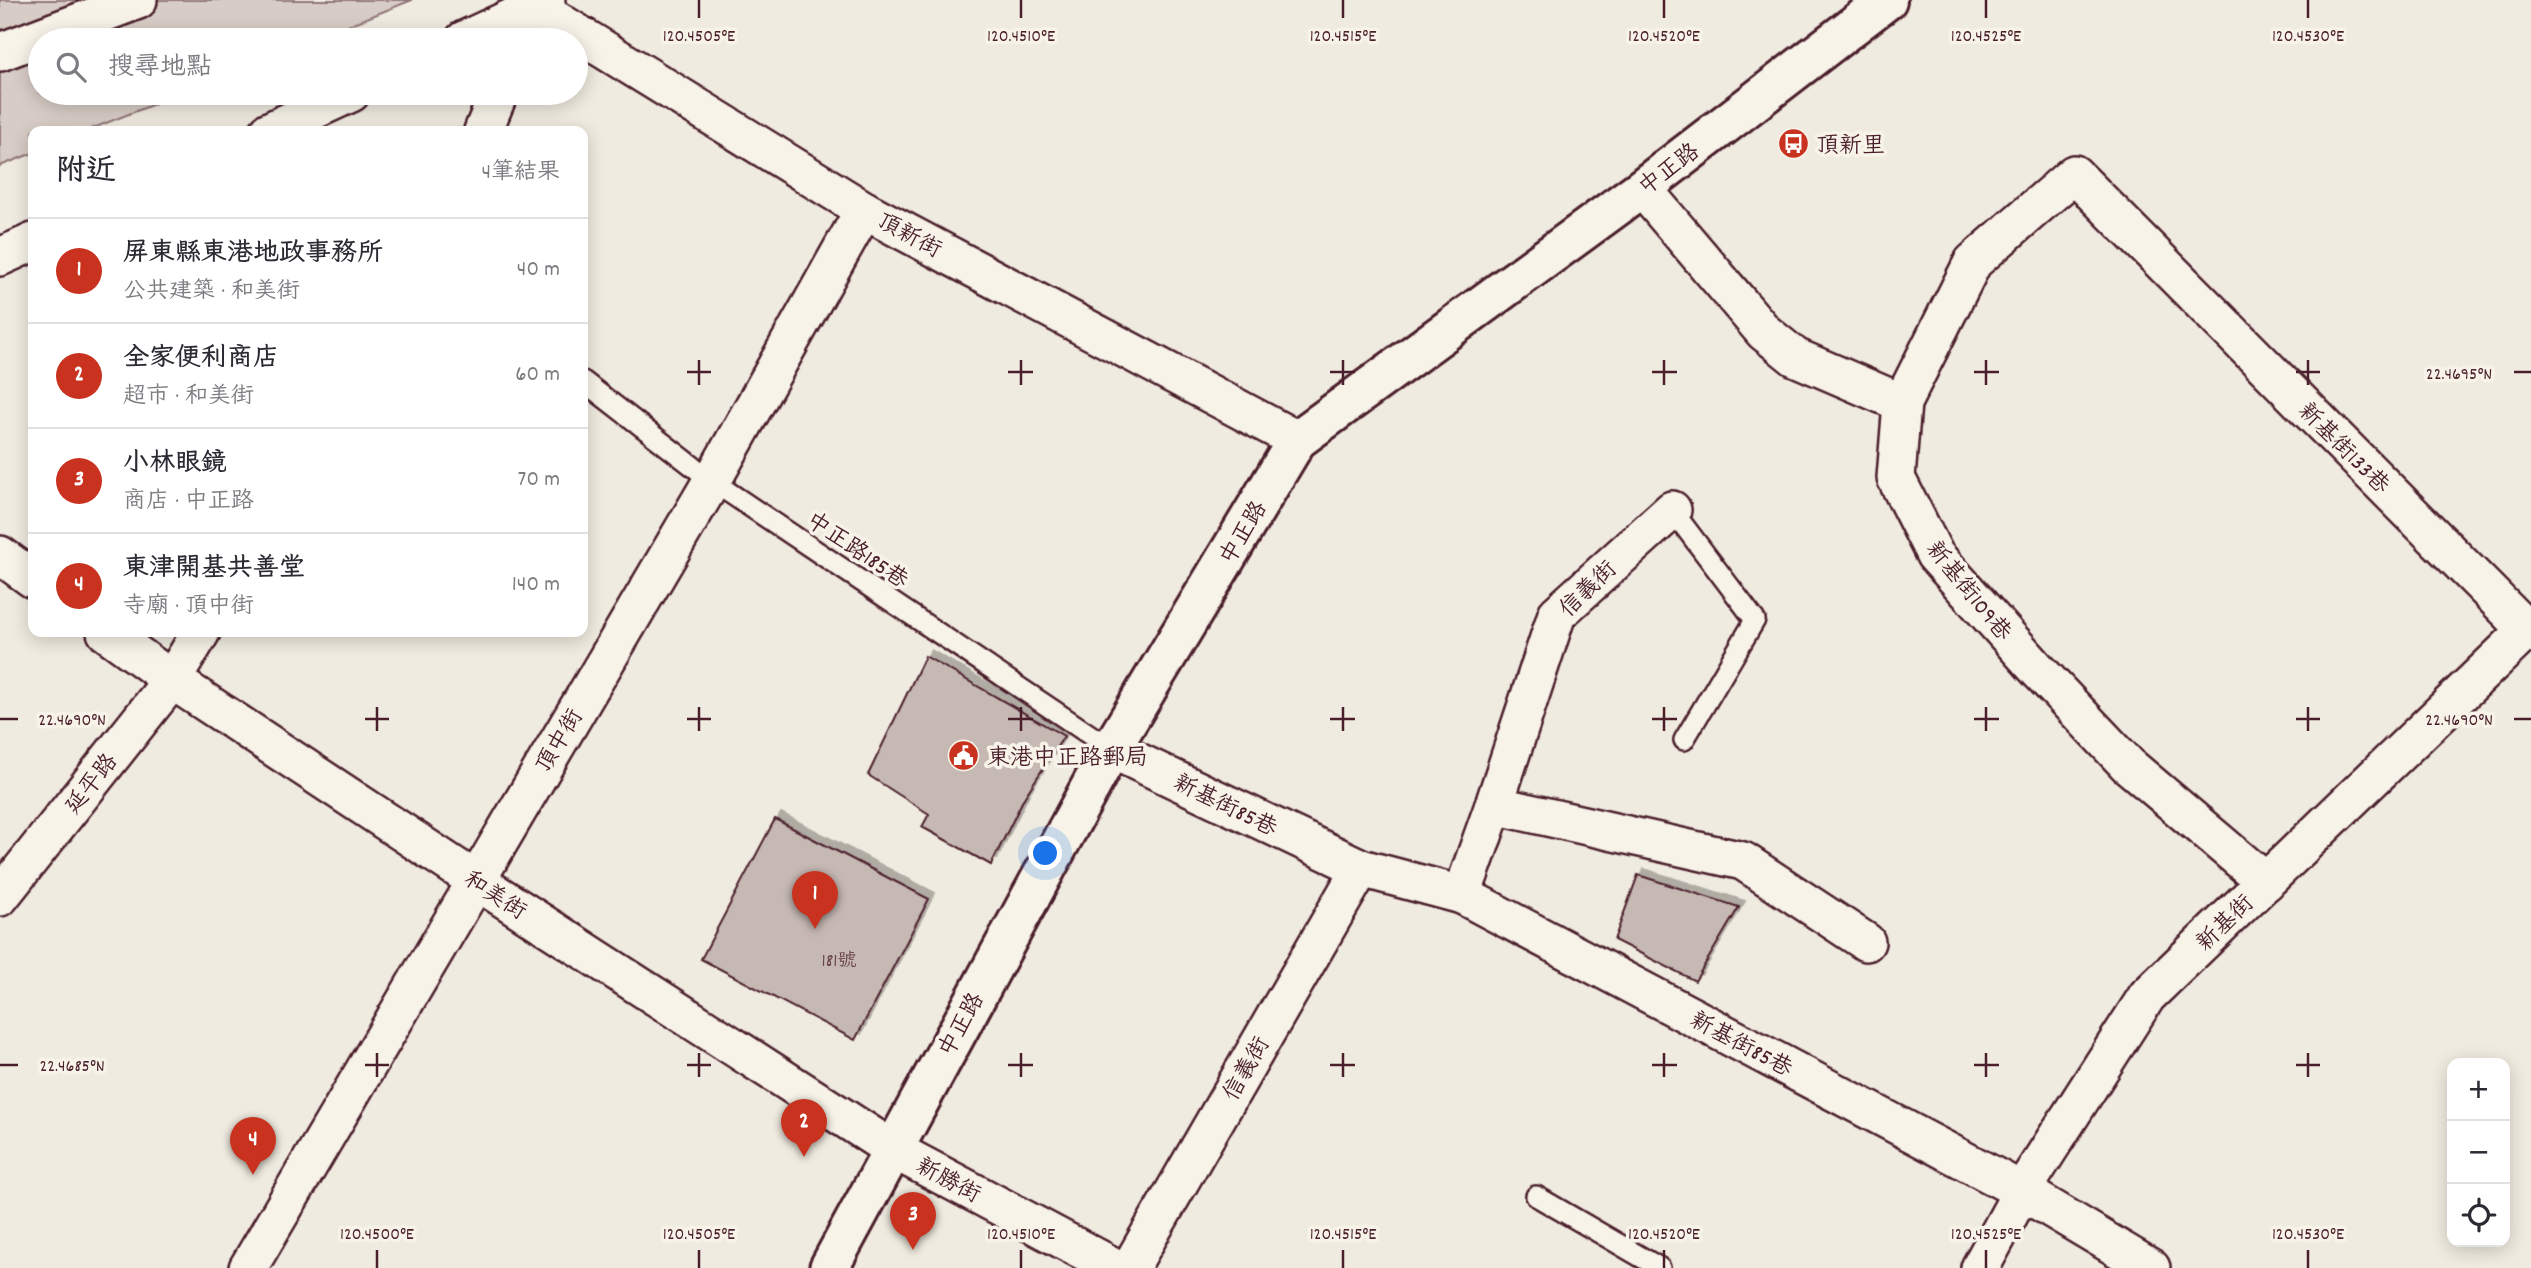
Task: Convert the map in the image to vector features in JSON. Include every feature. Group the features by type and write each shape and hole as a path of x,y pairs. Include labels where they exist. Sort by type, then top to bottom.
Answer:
{"main road":[{"name":"中正路","path":"829,1268 1111,749 1297,440 1642,188 1888,0"}],"street":[{"path":"64,28 138,0"},
{"path":"490,28 543,3"},
{"path":"528,28 543,3"},
{"name":"頂新街","path":"543,3 582,28"},
{"name":"頂新街","path":"588,32 864,210 1297,440"},
{"path":"0,52 28,41"},
{"path":"280,126 325,105"},
{"path":"485,126 494,105"},
{"name":"新基街109巷","path":"2074,174 1973,262 1902,403 1896,478 1935,555 2036,669 2128,765 2266,882"},
{"name":"新基街133巷","path":"2074,174 2529,632"},
{"path":"1642,188 1764,332 1795,357 1902,403"},
{"name":"頂中街","path":"248,1268 712,481 864,210"},
{"path":"0,257 28,244"},
{"name":"信義街","path":"1494,805 1557,614 1672,510"},
{"path":"0,555 28,575"},
{"name":"新基街","path":"1980,1268 2022,1191 2147,996 2529,632"},
{"name":"和美街","path":"113,637 172,680 475,880 892,1149"},
{"name":"延平路","path":"0,897 172,680 198,637"},
{"name":"新基街85巷","path":"1111,749 1361,868 1462,895 2022,1191 2151,1268"},
{"path":"1462,895 1494,805 1743,861 1866,942"},
{"name":"信義街","path":"1130,1268 1361,868"},
{"name":"新勝街","path":"892,1149 1116,1268"}],"lane":[{"name":"中正路185巷","path":"588,385 712,481 1111,749"},
{"path":"1672,510 1755,620 1684,740"},
{"path":"1536,1196 1660,1268"}],"shaded area":[{"path":"0,0 412,0 342,28 28,28 28,105 152,105 99,126 28,126 28,155 0,166"}],"building":[{"name":"東港中正路郵局","path":"925,656 1064,736 1024,798 991,865 922,827 929,814 868,775"},
{"path":"775,819 929,899 855,1040 701,959"},
{"path":"1638,875 1739,907 1695,981 1614,940"}],"place":[{"name":"頂新里","path":"1793,144"},
{"name":"東港中正路郵局","path":"964,756"},
{"name":"屏東縣東港地政事務所","path":"815,929"},
{"name":"全家便利商店","path":"804,1157"},
{"name":"東津開基共善堂","path":"253,1175"},
{"name":"小林眼鏡","path":"913,1250"}]}
